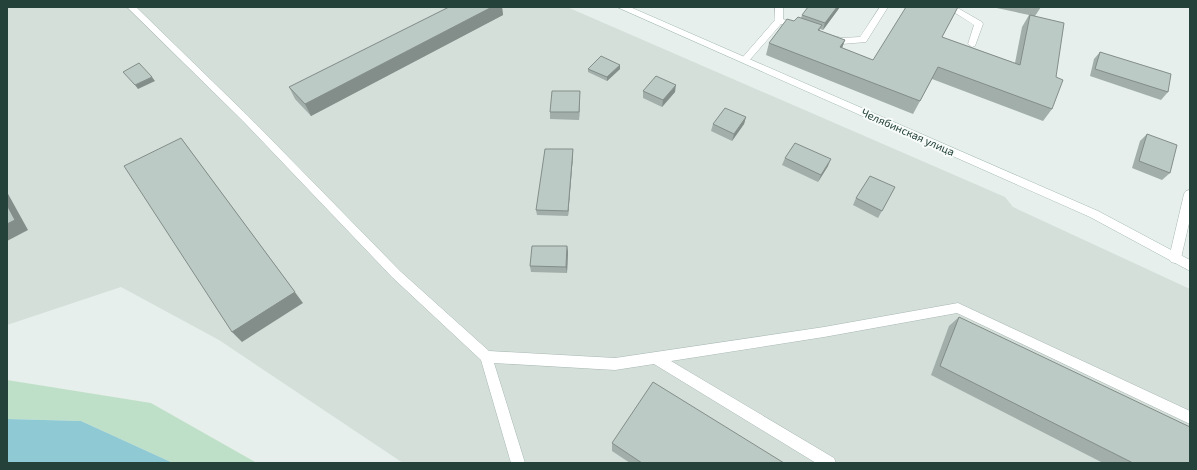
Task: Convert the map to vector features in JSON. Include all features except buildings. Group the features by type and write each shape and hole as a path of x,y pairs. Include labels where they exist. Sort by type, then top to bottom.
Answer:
{"street":[{"name":"Челябинская улица","path":"622,7 1094,214 1190,266"},
{"path":"1175,258 1190,194"}],"lane":[{"path":"131,7 246,120 396,274 486,357 518,463"},
{"path":"745,60 779,20 779,7"},
{"path":"821,34 842,42 863,40 884,7"},
{"path":"950,7 979,24 972,44"},
{"path":"779,20 807,30"},
{"path":"486,357 615,364 824,332 958,308 1190,418"},
{"path":"655,358 829,463"}],"shaded area":[{"path":"7,7 567,7 1005,197 1013,207 1190,289 1190,463 403,463 219,340 121,287 7,325"}],"green space":[{"path":"7,380 151,403 257,463 173,463 81,421 7,419"}],"water":[{"path":"7,419 81,421 173,463 7,463"}]}
